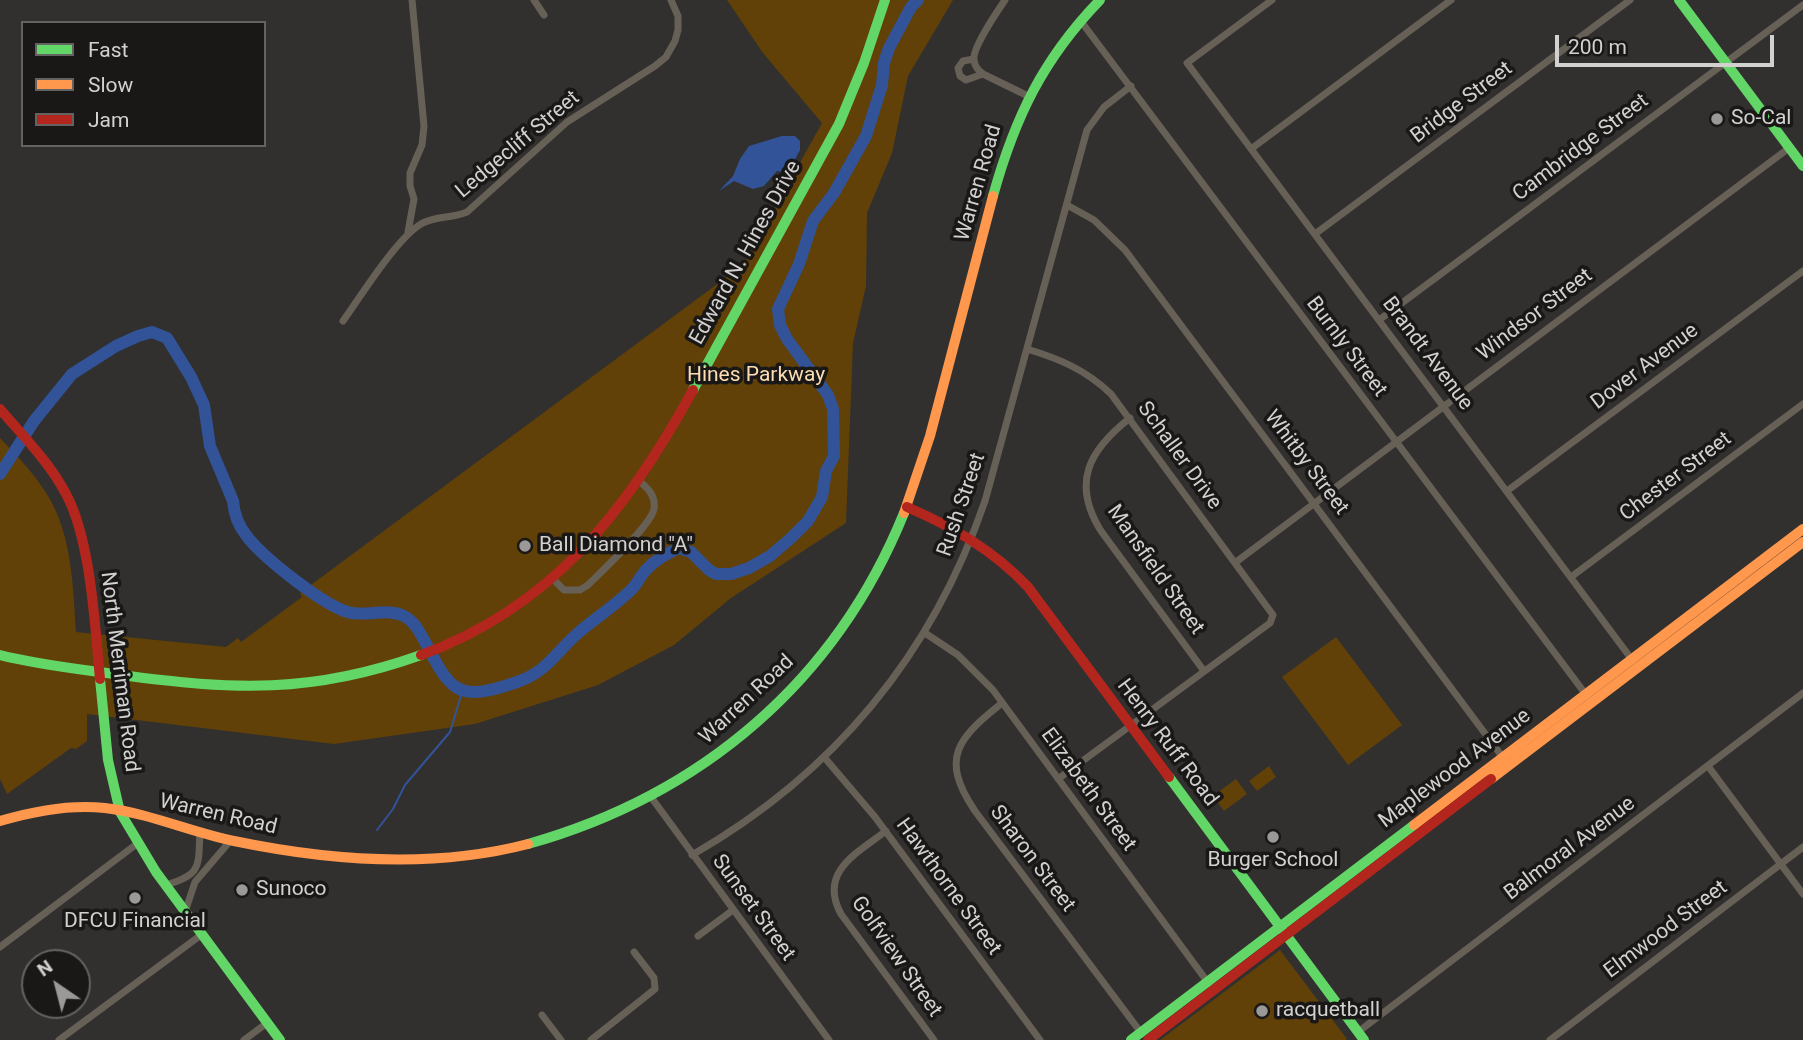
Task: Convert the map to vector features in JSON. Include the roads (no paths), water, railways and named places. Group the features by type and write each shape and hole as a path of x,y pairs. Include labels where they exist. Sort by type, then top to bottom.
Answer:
{"street":[{"path":"408,233 414,199 410,173 422,145 424,126 412,0"},
{"path":"534,0 544,15"},
{"name":"Ledgecliff Street","path":"343,321 408,233 437,216 454,216 467,212 567,122 660,62 675,41 678,30 678,16 671,0"},
{"name":"Edward N. Hines Drive","path":"0,655 49,666 205,685 250,687 321,682 414,658 443,647 497,618 552,578 594,537 639,481 775,242 839,122 867,56 885,0"},
{"path":"1005,0 976,50 974,59 977,70 1028,96"},
{"name":"Warren Road","path":"0,821 64,809 102,808 231,840 288,851 353,859 448,858 492,852 546,839 606,818 650,797 726,749 766,715 805,675 844,626 887,554 907,507 923,458 1003,163 1028,96 1051,57 1080,20 1100,0"},
{"name":"Brandt Avenue","path":"1272,0 1187,62 1635,663"},
{"path":"1251,149 1451,0"},
{"name":"Bridge Street","path":"1315,234 1630,0"},
{"path":"1679,0 1803,166"},
{"name":"Cambridge Street","path":"1379,320 1803,5"},
{"name":"Burnly Street","path":"1080,20 1588,698"},
{"path":"974,59 963,61 958,68 960,76 966,80 983,74"},
{"name":"Rush Street","path":"692,855 760,812 824,757 876,702 925,633 972,538 992,480 1091,124 1104,107 1131,86"},
{"name":"Windsor Street","path":"1236,562 1789,148"},
{"name":"Whitby Street","path":"1067,205 1094,220 1125,250 1506,761"},
{"name":"Dover Avenue","path":"1507,491 1803,271"},
{"name":"Schaller Drive","path":"1027,349 1062,360 1086,373 1111,394 1270,609 1270,624 1205,671"},
{"name":"Chester Street","path":"1571,577 1803,404"},
{"name":"North Merriman Road","path":"4,414 34,446 61,484 79,525 85,552 102,688 108,760 120,812 165,885 279,1040"},
{"name":"Mansfield Street","path":"1129,418 1106,438 1092,459 1086,483 1090,509 1101,531 1205,671"},
{"path":"552,578 564,590 580,590 638,533 654,512 655,500 649,489 639,481"},
{"name":"Henry Ruff Road","path":"907,507 972,538 1001,559 1034,595 1361,1036"},
{"name":"Maplewood Avenue","path":"1142,1038 1751,575 1803,529"},
{"name":"Maplewood Avenue","path":"1751,575 1803,542"},
{"name":"Elizabeth Street","path":"925,633 949,647 968,664 1002,704 1211,986"},
{"path":"1058,779 1205,671"},
{"name":"Balmoral Avenue","path":"1361,1036 1803,693"},
{"name":"Sharon Street","path":"1002,704 977,723 962,741 956,763 960,788 1142,1038"},
{"name":"Hawthorne Street","path":"824,757 886,831 1040,1040"},
{"path":"1708,766 1803,894"},
{"name":"Sunset Street","path":"650,797 829,1040"},
{"name":"Golfview Street","path":"886,831 844,864 835,878 834,897 841,914 934,1040"},
{"path":"165,885 188,876 198,865 200,832"},
{"path":"186,912 195,882 231,840"},
{"path":"0,947 138,843"},
{"name":"Elmwood Street","path":"1550,1040 1803,847"},
{"path":"698,936 733,910"},
{"path":"58,1040 201,935"},
{"path":"591,1040 655,989 654,978 634,952"},
{"path":"542,1015 561,1040"},
{"path":"244,1040 267,1023"}],"water":[{"path":"782,136 795,136 800,141 800,150 791,173 777,171 764,186 753,189 734,181 719,191 733,176 749,146"}],"waterway":[{"path":"0,474 34,421 72,374 116,346 152,332 167,338 191,377 204,405 210,446 233,501 237,519 254,544 311,592 341,609 358,614 392,613 408,618 449,682 468,692 497,688 536,673 578,633 634,587 651,565 679,548 691,552 716,574 731,574 749,568 770,556 791,538 808,521 822,497 826,471 834,456 833,409 828,395 787,339 780,325 778,309 799,264 813,221 834,193 866,136 882,85 884,63 889,48 911,7 918,0"},
{"path":"377,830 393,809 405,785 450,732 462,692"}],"place":[{"name":"So-Cal","path":"1717,119"},
{"name":"Ball Diamond \"A\"","path":"525,546"},
{"name":"Burger School","path":"1273,837"},
{"name":"Sunoco","path":"242,890"},
{"name":"DFCU Financial","path":"135,898"},
{"name":"racquetball","path":"1262,1011"}],"park label":[{"name":"Hines Parkway","path":"756,376"}]}
